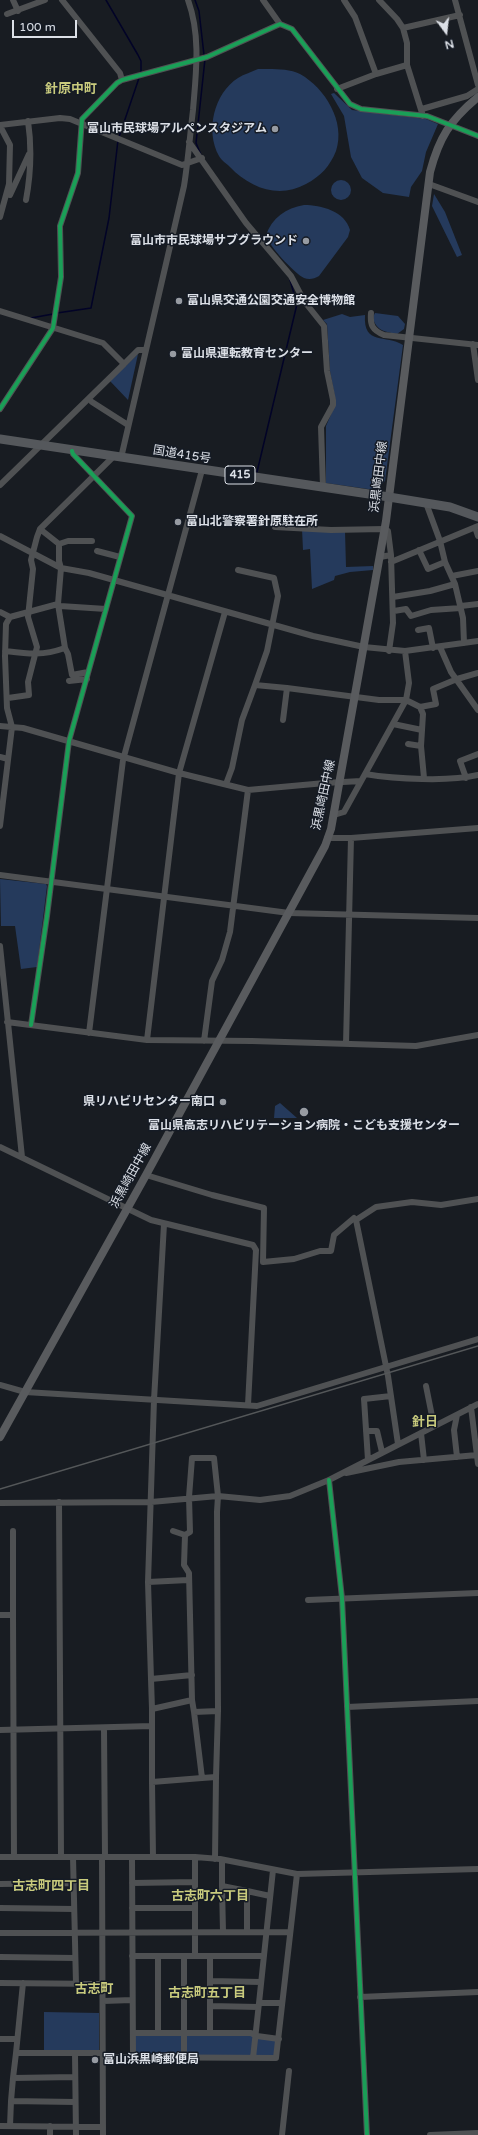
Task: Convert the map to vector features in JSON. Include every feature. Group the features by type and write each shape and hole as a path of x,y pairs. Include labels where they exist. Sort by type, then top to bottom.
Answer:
{"highway":[{"name":"国道415号","path":"0,439 426,503 450,507 478,517"}],"main road":[{"name":"浜黒崎田中線","path":"0,1437 146,1175 289,913 328,838 334,815 380,557 410,338 429,184 435,153 449,125 478,97"}],"street":[{"path":"13,0 18,11"},
{"path":"7,14 46,0"},
{"path":"62,0 120,73 122,80"},
{"path":"0,704 29,695 28,682 37,647 28,617 33,569 32,553 40,529 94,477 118,457 128,425 184,186 187,165 197,59 195,22 188,0"},
{"path":"263,0 280,24 292,29 337,89 354,106 422,112 449,125 478,136"},
{"path":"344,0 355,17 376,74"},
{"path":"379,0 398,19 403,28 407,42 407,65 422,112"},
{"path":"455,0 478,85"},
{"path":"403,28 460,15"},
{"path":"0,408 53,328 61,278 60,226 78,173 80,122 112,88 122,80 214,54 280,24"},
{"path":"337,89 376,74 407,65"},
{"path":"422,112 467,96 478,89"},
{"path":"0,217 10,184 10,145 0,126 28,121 60,118 80,122 182,165 187,165 202,158"},
{"path":"26,200 30,178 31,151 28,121"},
{"path":"190,142 246,224 291,276 304,302 324,326 327,372 333,405 321,427 323,487"},
{"path":"6,200 31,151"},
{"path":"429,184 478,202"},
{"path":"0,311 103,343 124,364"},
{"path":"371,313 370,320 372,327 376,332 384,335 475,344 478,380"},
{"path":"0,485 138,350 146,350"},
{"path":"92,402 128,425"},
{"path":"31,1025 45,931 68,741 132,516 94,477 72,451"},
{"path":"89,1032 124,757 202,470"},
{"path":"426,503 440,541 445,562 455,584 464,618 464,643"},
{"path":"275,527 331,530 384,529 388,531 394,611 389,651"},
{"path":"391,562 477,527 478,536"},
{"path":"40,529 59,544"},
{"path":"0,536 61,568 89,573 225,612 364,648 404,651 478,641"},
{"path":"59,544 68,541 92,541"},
{"path":"59,544 59,561 61,568 58,604 65,648 68,654 72,675 87,676"},
{"path":"419,550 428,569 445,562"},
{"path":"97,551 120,557"},
{"path":"380,557 391,555"},
{"path":"226,784 232,768 242,720 267,651 278,596 274,578 238,570"},
{"path":"452,576 478,571"},
{"path":"393,597 430,591 455,584"},
{"path":"0,612 10,617 24,615 29,612 58,604 60,606 106,609"},
{"path":"394,611 406,609 410,616 431,610 478,604"},
{"path":"147,1040 180,774 225,612"},
{"path":"0,826 12,727 3,654 6,624 10,617"},
{"path":"418,630 429,628 433,648"},
{"path":"440,647 451,672 478,710"},
{"path":"3,654 48,654 65,648"},
{"path":"334,815 344,812 406,700 408,683 404,651"},
{"path":"255,685 379,700 406,700 420,707 436,704 433,689 457,679 478,673"},
{"path":"69,681 87,676"},
{"path":"283,720 287,688"},
{"path":"420,707 423,714 421,746 424,778"},
{"path":"393,724 422,730"},
{"path":"0,726 23,728 180,774 248,790 340,782 361,782"},
{"path":"408,744 421,746"},
{"path":"466,778 460,761 478,754"},
{"path":"0,757 8,759"},
{"path":"365,774 424,778 466,778 478,775"},
{"path":"204,1041 212,981 222,960 230,932 248,790"},
{"path":"328,838 351,838 478,828"},
{"path":"346,1044 351,838"},
{"path":"0,875 289,913 478,918"},
{"path":"0,946 22,1157"},
{"path":"7,1022 147,1040 218,1042 416,1046 478,1035"},
{"path":"0,1147 151,1220 253,1245 256,1250 248,1405"},
{"path":"146,1175 212,1195 264,1208 264,1262 294,1259 320,1251 331,1251 334,1235 354,1218 356,1220 376,1207 412,1202 441,1205 478,1199"},
{"path":"356,1220 386,1368 398,1444"},
{"path":"153,1857 152,1709 148,1582 154,1400 164,1224"},
{"path":"0,1385 25,1392 257,1406 288,1398 478,1340"},
{"path":"426,1386 434,1426"},
{"path":"368,1460 364,1399 391,1396"},
{"path":"0,1502 151,1502 189,1497 218,1496 260,1500 290,1496 329,1480 478,1404"},
{"path":"471,1407 478,1464"},
{"path":"457,1415 454,1430 458,1457"},
{"path":"366,1431 377,1431 382,1452"},
{"path":"421,1433 424,1460"},
{"path":"340,1474 399,1462 477,1455"},
{"path":"185,1535 190,1532 189,1497 192,1458 214,1458 218,1496 218,1711 216,1777 218,1859 222,1886 223,1932"},
{"path":"329,1480 342,1598 367,2135"},
{"path":"59,1502 61,1857"},
{"path":"13,1531 14,1857"},
{"path":"173,1531 185,1535"},
{"path":"185,1535 184,1565 189,1573 192,1700 202,1778"},
{"path":"148,1582 188,1580"},
{"path":"308,1600 478,1593"},
{"path":"0,1615 13,1615"},
{"path":"151,1679 192,1675"},
{"path":"152,1709 192,1700"},
{"path":"347,1707 478,1701"},
{"path":"194,1712 218,1711"},
{"path":"0,1730 152,1726"},
{"path":"103,2135 102,1933 104,1728"},
{"path":"152,1782 216,1777"},
{"path":"0,1857 195,1857 218,1859 297,1874 478,1869"},
{"path":"73,1857 76,1984"},
{"path":"132,1857 133,2059"},
{"path":"195,1857 195,1956"},
{"path":"253,2058 254,2035 259,2005 273,1870"},
{"path":"16,2053 103,2055 133,2059 276,2058 297,1874"},
{"path":"132,1883 195,1882"},
{"path":"0,1884 74,1883"},
{"path":"222,1886 270,1896"},
{"path":"247,1891 247,1932"},
{"path":"0,1908 74,1909"},
{"path":"132,1908 195,1908"},
{"path":"0,1933 290,1932"},
{"path":"132,1956 264,1956"},
{"path":"158,1956 158,2033"},
{"path":"184,1956 184,2058"},
{"path":"210,1956 210,2033"},
{"path":"0,1957 75,1958"},
{"path":"210,1981 261,1982"},
{"path":"0,1983 103,1984"},
{"path":"10,2126 16,2040 23,1983"},
{"path":"360,1997 478,1992"},
{"path":"103,2001 132,2000"},
{"path":"210,2006 282,2003"},
{"path":"133,2033 252,2032 254,2035 278,2039"},
{"path":"0,2039 16,2040"},
{"path":"75,2054 76,2135"},
{"path":"282,2135 289,2071"},
{"path":"13,2078 75,2077"},
{"path":"11,2102 75,2102"},
{"path":"0,2126 103,2127"},
{"path":"50,2126 50,2135"},
{"path":"430,2135 478,2133"}],"shaded area":[{"name":"富山市民球場アルペンスタジアム","path":"258,69 285,70 300,74 318,88 331,107 336,118 338,140 336,151 331,161 316,178 306,184 286,191 265,189 247,181 219,156 215,146 213,135 214,113 223,93 238,78"},
{"path":"334,93 352,110 426,119 438,124 426,152 422,171 411,187 409,197 383,193 362,178 351,157 344,116 331,94"},
{"path":"341,180 348,183 351,190 348,197 341,200 334,197 331,190 334,183"},
{"path":"434,194 445,212 462,255 457,257 432,206"},
{"name":"富山市市民球場サブグラウンド","path":"297,206 318,206 332,210 343,218 350,230 348,237 319,276 312,279 304,278 288,265 276,252 266,235 272,224 280,215"},
{"path":"375,313 398,316 405,324 404,329 397,334 381,330 374,321 373,317"},
{"path":"342,314 350,317 365,315 365,325 372,335 377,338 403,345 385,481 375,490 326,483 326,426 336,403 330,371 327,324 323,320"},
{"path":"138,354 128,400 110,381"},
{"path":"302,529 345,531 346,567 373,566 373,570 350,572 335,576 334,580 312,589 310,549 303,550"},
{"path":"0,879 46,884 47,886 37,967 21,969 15,926 1,926"},
{"path":"280,1103 297,1118 274,1118 275,1106"},
{"path":"44,2012 99,2013 99,2051 44,2051"},
{"path":"133,2034 252,2034 280,2040 278,2060 133,2060"}],"waterway":[{"path":"106,0 141,61 141,72"},
{"path":"195,0 199,11 204,55"},
{"path":"201,155 196,143 205,59"},
{"path":"119,137 139,78"},
{"path":"57,313 91,308 109,218 118,140"},
{"path":"257,472 297,304 290,280"},
{"path":"31,318 53,314"}],"railway":[{"path":"0,1489 478,1346"}],"cycle path":[{"path":"0,409 53,328 61,277 60,226 78,173 82,119 117,83 122,80 207,57 280,24 292,29 350,104 361,109 427,116 478,136"},
{"path":"31,1025 47,916 69,741 132,516 73,454 72,451"},
{"path":"329,1480 342,1598 367,2135"}],"place":[{"name":"富山市民球場アルペンスタジアム","path":"275,129"},
{"name":"富山市市民球場サブグラウンド","path":"306,241"},
{"name":"富山県交通公園交通安全博物館","path":"179,301"},
{"name":"富山県運転教育センター","path":"173,354"},
{"name":"富山北警察署針原駐在所","path":"178,522"},
{"name":"県リハビリセンター南口","path":"223,1102"},
{"name":"富山県高志リハビリテーション病院・こども支援センター","path":"304,1112"},
{"name":"富山浜黒崎郵便局","path":"95,2060"}],"district":[{"name":"針原中町","path":"71,90"},
{"name":"針日","path":"425,1423"},
{"name":"古志町四丁目","path":"51,1887"},
{"name":"古志町六丁目","path":"210,1897"},
{"name":"古志町","path":"94,1990"},
{"name":"古志町五丁目","path":"207,1994"}]}
